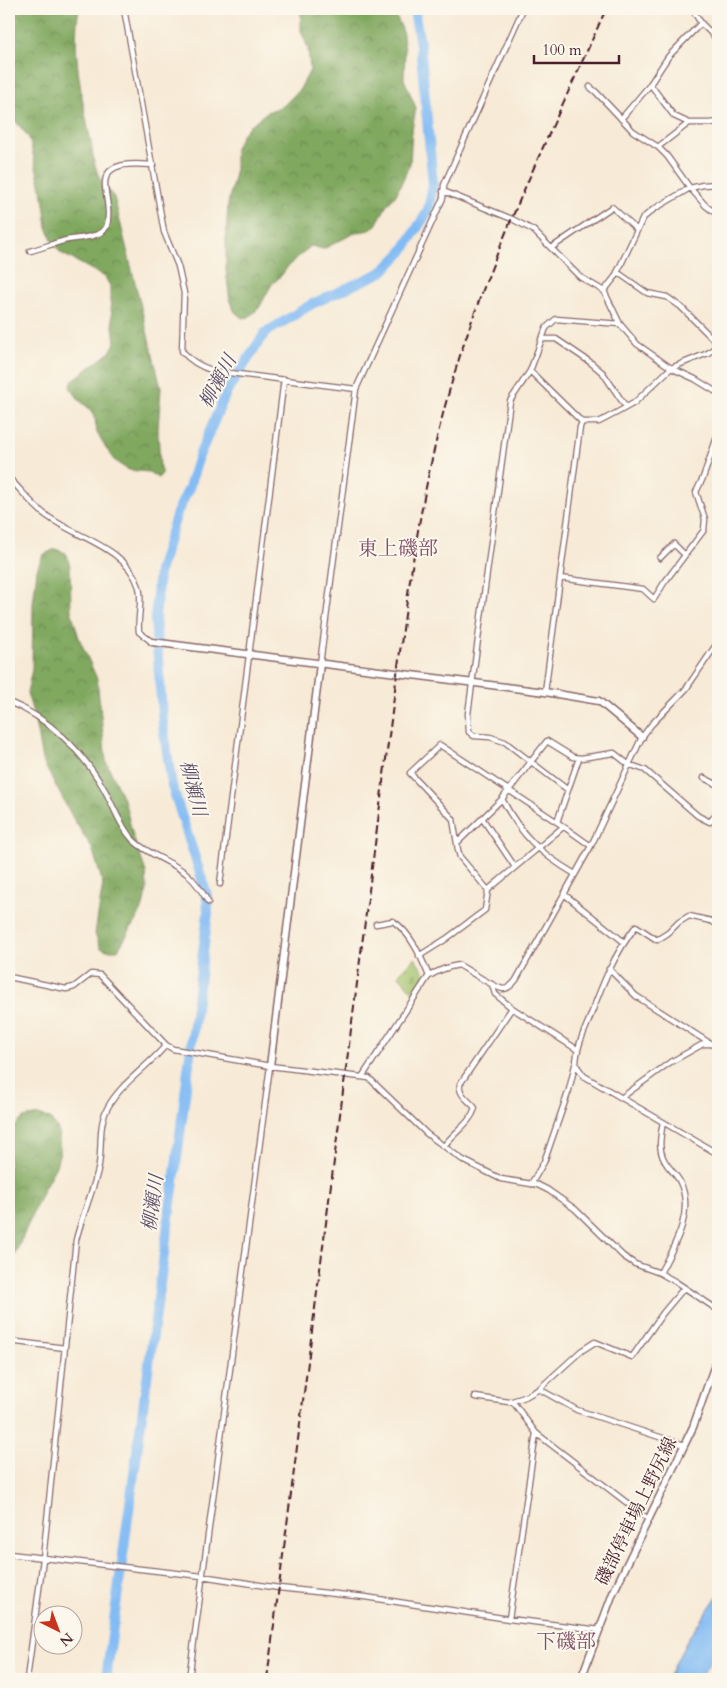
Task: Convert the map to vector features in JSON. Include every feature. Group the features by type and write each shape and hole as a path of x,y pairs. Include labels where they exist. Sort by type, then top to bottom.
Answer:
{"street":[{"path":"124,9 164,232 178,266 184,294 182,351 202,367 230,373 356,389"},
{"path":"189,1679 270,1066 356,389 442,198 443,191 523,9"},
{"path":"692,9 701,23 718,40"},
{"path":"621,119 650,84 668,58 701,23"},
{"path":"650,84 674,116 688,123 718,122"},
{"path":"590,87 634,131 658,147 667,156 690,188 706,206 718,215"},
{"path":"658,147 688,123"},
{"path":"30,251 104,231 109,210 105,181 113,168 120,165 153,165"},
{"path":"604,291 617,272 643,218 690,188 718,184"},
{"path":"443,191 515,220 533,230 580,277 604,291 620,324 637,344 671,368 695,379 718,393"},
{"path":"551,248 612,207 637,230"},
{"path":"530,371 582,422 599,422 634,403 671,368 708,353 718,344 681,306 666,297 647,292 617,272"},
{"path":"568,790 505,742 490,737 474,736 470,732 468,714 510,401 530,371 546,328 556,319 620,324"},
{"path":"541,339 556,339 590,362 603,373 626,407"},
{"path":"220,884 284,379"},
{"path":"545,692 582,422"},
{"path":"560,578 643,590 654,599 664,582 704,530 705,519 696,492 703,478 718,434"},
{"path":"9,478 44,514 104,548 131,570 139,588 139,632 152,642 545,692 599,701 642,737"},
{"path":"660,558 674,544 685,555"},
{"path":"362,1077 429,976 449,966 459,965 497,987 505,989 512,986 591,846 642,737 686,689 718,642"},
{"path":"9,702 39,716 54,728 88,766 102,786 132,839 158,858 187,874 201,889 208,902"},
{"path":"457,843 510,790 547,741 572,756 579,758 614,753 628,764 644,770 698,816 710,822 718,811"},
{"path":"488,890 460,857 453,819 410,773 440,745 510,790 591,846"},
{"path":"557,822 579,758"},
{"path":"704,778 718,785"},
{"path":"502,798 514,822 538,848 554,862 575,874"},
{"path":"482,818 515,867"},
{"path":"420,956 485,910 488,890 563,828"},
{"path":"564,894 624,942"},
{"path":"531,1184 544,1162 569,1090 578,1050 610,969 624,942 636,926 657,940 689,916 711,921 718,925"},
{"path":"376,924 393,921 400,926 420,956 429,976"},
{"path":"610,969 636,996 718,1048"},
{"path":"9,977 66,989 74,987 91,974 100,975 166,1045 173,1049 270,1066 369,1078 427,1134 463,1160 501,1179 538,1185 548,1190 575,1210 623,1256 635,1264 660,1273 718,1310"},
{"path":"492,984 495,994 512,1008 578,1050"},
{"path":"444,1146 452,1135 472,1118 475,1108 459,1090 460,1084 512,1008"},
{"path":"621,1098 679,1057 703,1044 712,1044"},
{"path":"27,1679 43,1559 76,1240 81,1219 98,1170 104,1114 123,1086 166,1045"},
{"path":"576,1061 577,1068 584,1076 718,1154"},
{"path":"660,1273 683,1226 685,1211 685,1198 680,1182 661,1154 659,1142 663,1122"},
{"path":"475,1397 514,1402 539,1389 580,1351 595,1342 632,1357 663,1313 684,1288"},
{"path":"9,1341 65,1348"},
{"name":"磯部停車場上野尻線","path":"581,1679 613,1592 700,1411 718,1356"},
{"path":"539,1389 577,1410 684,1446"},
{"path":"514,1402 536,1433 648,1519"},
{"path":"509,1619 536,1433"},
{"path":"9,1554 202,1576 600,1630"}],"green space":[{"path":"9,9 79,9 76,40 77,57 94,161 101,180 114,197 161,388 158,429 162,474 158,478 149,472 129,470 113,459 97,433 95,419 90,409 80,401 70,387 73,380 110,352 115,343 110,286 105,277 61,253 53,243 47,227 43,196 29,138 9,113"},
{"path":"301,9 389,9 396,16 402,29 405,50 404,79 416,108 412,130 410,164 396,195 387,205 376,225 369,230 355,233 323,249 311,246 289,265 272,284 259,308 249,317 242,318 235,312 230,302 226,270 228,204 235,173 235,148 249,126 267,112 283,106 300,89 310,70 308,48 301,31"},
{"path":"55,549 66,553 70,566 71,610 79,638 97,679 106,761 125,803 133,836 146,872 147,890 142,910 118,950 101,948 95,934 103,884 92,848 74,820 42,760 34,716 27,693 32,669 33,604 37,569 43,555"},
{"path":"415,958 424,972 424,977 412,991 398,975"},
{"path":"39,1115 50,1119 58,1129 60,1151 56,1166 44,1188 9,1268 9,1132 23,1118"}],"water":[{"path":"718,1595 718,1651 699,1679 667,1679 689,1637"}],"waterway":[{"name":"柳瀬川","path":"106,1679 176,1166 208,913 207,895 172,786 163,725 155,619 159,571 177,513 189,488 199,456 227,391 265,333 312,304 382,272 402,252 428,211 433,184 420,44 415,16 417,9"}],"railway":[{"path":"267,1679 397,674 412,565 425,492 441,421 466,337 522,194 606,9"}],"district":[{"name":"東上磯部","path":"398,548"},
{"name":"下磯部","path":"566,1641"}]}
